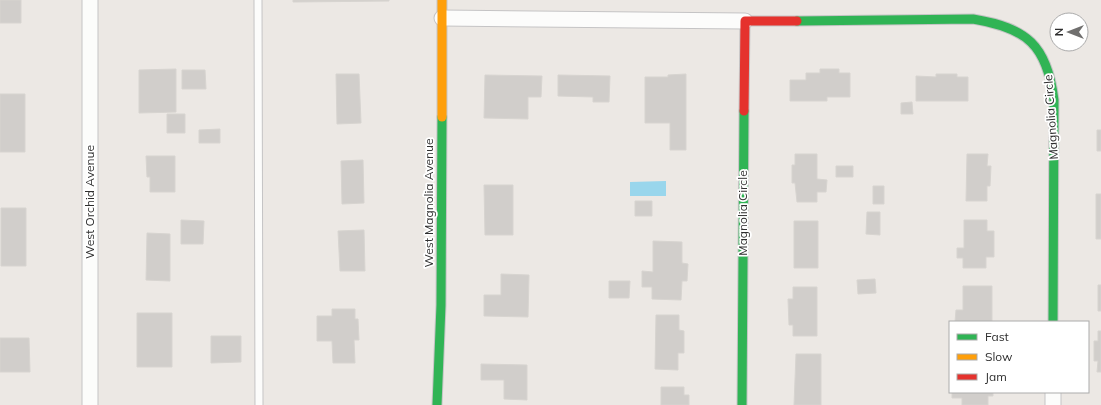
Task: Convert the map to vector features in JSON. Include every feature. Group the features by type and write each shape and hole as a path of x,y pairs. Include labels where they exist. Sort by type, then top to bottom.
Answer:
{"street":[{"name":"West Orchid Avenue","path":"90,0 90,405"},
{"name":"West Magnolia Avenue","path":"437,405 441,305 442,0"},
{"name":"Magnolia Circle","path":"442,18 745,21 973,19 995,22 1016,30 1032,42 1044,58 1051,76 1054,131 1054,321"},
{"name":"Magnolia Circle","path":"742,405 745,21"},
{"path":"1053,393 1053,405"}],"lane":[{"path":"258,0 260,405"}],"water":[{"path":"666,181 666,196 630,196 630,182"}],"building":[{"path":"0,0 21,0 21,23 0,23"},
{"path":"293,0 389,0 389,1 293,2"},
{"path":"176,69 176,112 139,113 139,70"},
{"path":"820,69 839,69 839,73 850,73 850,97 827,97 827,101 790,101 790,80 806,80 806,73 820,73"},
{"path":"182,70 205,70 206,89 182,89"},
{"path":"336,74 359,74 361,123 337,124"},
{"path":"686,74 686,150 670,150 670,123 645,123 645,77 668,77 668,75"},
{"path":"936,74 957,74 957,77 968,77 968,101 916,101 916,76 936,77"},
{"path":"485,75 542,76 541,97 528,97 528,119 484,118"},
{"path":"558,75 610,76 609,102 593,102 593,97 558,96"},
{"path":"0,94 25,94 25,152 0,152"},
{"path":"912,102 913,114 901,114 901,103"},
{"path":"167,114 185,114 185,133 167,133"},
{"path":"220,129 220,143 199,143 199,130"},
{"path":"1097,130 1101,130 1101,151 1097,151"},
{"path":"795,154 817,154 817,179 827,180 826,192 817,192 817,202 797,202 795,183 792,183 792,165 795,165"},
{"path":"967,154 988,154 987,166 991,166 990,186 987,186 987,201 966,201"},
{"path":"146,156 175,156 175,192 150,192 150,177 147,177"},
{"path":"363,160 364,203 342,204 341,161"},
{"path":"836,166 853,166 853,177 836,177"},
{"path":"484,185 513,185 513,235 485,235"},
{"path":"873,186 884,186 884,204 873,204"},
{"path":"1096,194 1101,194 1101,239 1096,239"},
{"path":"635,201 652,201 652,216 635,216"},
{"path":"1,208 26,208 26,266 1,266"},
{"path":"867,212 880,212 880,235 866,234"},
{"path":"181,220 204,221 203,244 181,244"},
{"path":"964,220 987,220 987,231 994,231 994,257 986,257 986,268 963,268 963,258 957,258 957,248 964,248"},
{"path":"794,221 818,221 818,268 794,268"},
{"path":"364,230 365,271 340,271 338,231"},
{"path":"147,233 170,234 170,281 146,280"},
{"path":"653,241 682,242 682,263 688,264 687,281 682,281 681,300 652,299 652,287 642,287 642,271 653,272"},
{"path":"501,274 529,275 528,317 484,316 484,295 501,295"},
{"path":"875,279 876,293 858,294 857,280"},
{"path":"609,281 630,281 629,298 609,298"},
{"path":"1098,285 1101,285 1101,311 1098,311"},
{"path":"963,286 992,286 992,321 955,321 956,310 963,310"},
{"path":"793,287 817,287 817,336 793,336 793,325 789,325 788,299 793,299"},
{"path":"332,309 355,309 355,319 358,319 359,340 354,340 355,363 333,363 332,341 317,341 317,316 332,316"},
{"path":"137,313 172,313 172,367 137,367"},
{"path":"656,315 679,315 679,330 684,331 684,353 678,353 678,370 655,369"},
{"path":"1098,331 1101,331 1101,372 1097,372 1098,361 1094,361 1094,341 1098,341"},
{"path":"211,336 241,336 241,362 211,363"},
{"path":"0,338 29,338 30,372 0,372"},
{"path":"796,354 821,354 821,405 794,405"},
{"path":"481,364 527,365 527,400 504,399 504,380 481,380"},
{"path":"661,387 684,387 684,395 689,395 689,405 661,405"},
{"path":"952,393 993,393 993,396 988,396 988,405 962,405 962,398 952,398"}],"traffic: fast":[{"path":"797,21 973,19 1007,28 1021,34 1031,42 1040,53 1046,65 1051,81 1054,100 1053,321"},
{"path":"742,405 744,111"},
{"path":"437,405 441,305 442,117"}],"traffic: slow":[{"path":"442,0 442,117"}],"traffic: jam":[{"path":"744,111 745,21 797,21"}]}
